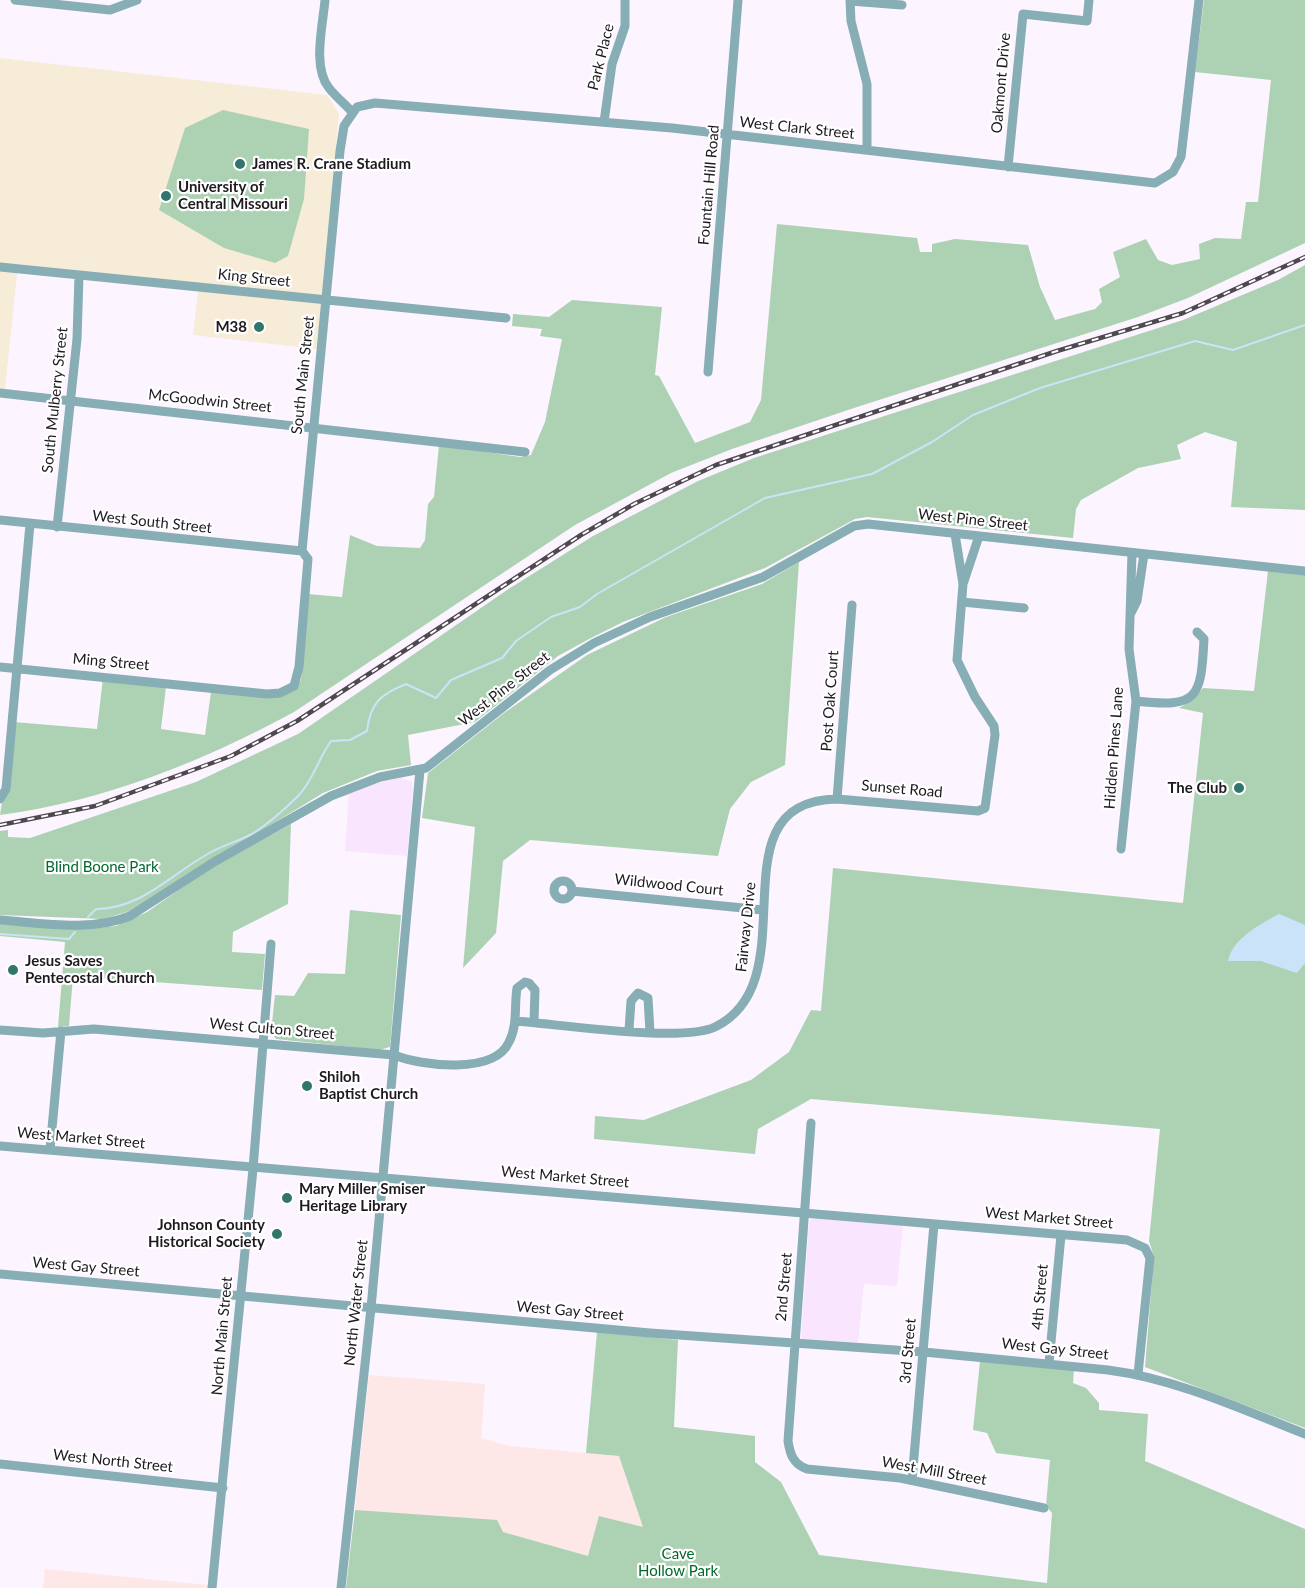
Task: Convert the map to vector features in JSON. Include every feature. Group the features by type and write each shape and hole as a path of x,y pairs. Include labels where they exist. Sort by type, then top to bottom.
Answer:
{"street":[{"path":"15,0 110,10 137,0"},
{"path":"325,0 321,42 322,76 329,89 352,112"},
{"name":"Park Place","path":"604,122 612,64 625,26 625,0"},
{"name":"Fountain Hill Road","path":"708,372 729,136 738,0"},
{"path":"867,150 867,84 851,21 850,0 902,6"},
{"name":"Oakmont Drive","path":"1008,167 1023,14 1087,21 1089,0"},
{"name":"West Clark Street","path":"352,112 362,105 375,103 604,122 1134,182 1161,181 1173,172 1181,157 1199,0"},
{"name":"South Main Street","path":"218,690 280,693 294,686 299,667 308,560 302,551 313,427 340,151 344,126 352,112"},
{"name":"King Street","path":"0,267 506,318"},
{"name":"South Mulberry Street","path":"57,527 78,330 79,276"},
{"name":"McGoodwin Street","path":"0,393 525,452"},
{"name":"West South Street","path":"0,520 302,551"},
{"path":"1,798 6,789 30,524"},
{"name":"West Pine Street","path":"0,920 76,924 116,922 144,909 214,862 330,796 380,777 420,770 446,754 550,670 594,643 650,617 763,577 854,526 868,524 1305,572"},
{"path":"956,534 963,584 962,602 1024,608"},
{"path":"963,584 979,536"},
{"name":"Hidden Pines Lane","path":"1121,849 1136,701 1129,649 1131,553"},
{"name":"Hidden Pines Lane","path":"1131,613 1137,601 1144,554"},
{"name":"Sunset Road","path":"837,799 978,811 985,808 995,735 994,726 975,697 957,660 962,602"},
{"name":"Post Oak Court","path":"837,799 852,605"},
{"path":"1136,701 1178,703 1192,696 1197,689 1202,672 1204,639 1197,632"},
{"name":"Ming Street","path":"0,667 156,681 218,690"},
{"path":"0,728 11,729"},
{"name":"North Water Street","path":"341,1588 384,1177 420,770"},
{"name":"Fairway Drive","path":"515,1021 650,1032 698,1033 715,1027 731,1017 753,990 758,976 769,851 781,824 801,805 819,800 837,799"},
{"name":"Wildwood Court","path":"572,891 763,910"},
{"name":"North Main Street","path":"212,1588 253,1168 271,944"},
{"name":"West Culton Street","path":"0,1030 94,1029 394,1055 404,1059 454,1064 482,1064 501,1054 509,1043 515,1021 517,988 525,982 533,986 535,990 534,1022"},
{"path":"629,1030 631,1001 638,993 648,998 651,1003 650,1032"},
{"path":"50,1150 61,1031"},
{"name":"2nd Street","path":"789,1453 811,1123"},
{"name":"West Market Street","path":"0,1146 1127,1240 1145,1248 1149,1258 1138,1374"},
{"name":"3rd Street","path":"912,1480 934,1224"},
{"name":"4th Street","path":"1049,1363 1061,1235"},
{"name":"West Gay Street","path":"0,1274 241,1297 1049,1363 1138,1374 1197,1391 1305,1434"},
{"name":"West Mill Street","path":"789,1453 800,1466 807,1469 912,1480 1044,1508"},
{"name":"West North Street","path":"0,1464 223,1488"}],"shaded area":[{"name":"University of Central Missouri","path":"0,58 327,95 339,114 317,349 193,335 199,284 18,264 5,389 0,388"},
{"path":"401,778 412,782 413,788 407,856 345,851 349,793 375,782"},
{"path":"812,1217 903,1224 897,1286 864,1284 858,1343 801,1339 809,1224"},
{"path":"369,1375 485,1384 481,1438 509,1446 619,1456 644,1527 588,1556 503,1532 355,1510"},
{"path":"45,1569 208,1585 208,1588 43,1588"}],"green space":[{"path":"1204,0 1305,0 1305,243 1188,298 1138,317 857,407 732,449 671,473 575,525 294,712 260,730 188,763 114,790 38,809 0,815 14,722 97,729 103,678 166,687 161,729 205,735 211,692 295,689 301,680 308,594 342,597 350,535 377,546 420,548 425,540 428,504 434,497 439,445 520,457 531,455 545,422 562,339 540,336 542,329 512,326 513,314 549,317 572,300 662,307 655,375 659,376 695,443 750,422 761,400 777,224 917,238 920,252 932,252 932,244 955,239 1028,245 1040,287 1055,320 1095,309 1102,302 1099,289 1120,277 1113,252 1146,239 1158,260 1172,265 1200,259 1199,244 1215,238 1241,239 1246,202 1258,202 1271,80 1195,72"},
{"name":"James R. Crane Stadium","path":"223,110 309,129 304,199 288,256 275,263 224,248 159,210 185,128"},
{"name":"Blind Boone Park","path":"1305,265 1305,510 1231,507 1237,442 1205,432 1177,445 1181,459 1138,468 1081,500 1076,509 1073,538 867,517 855,519 765,568 623,622 591,638 558,656 475,722 408,735 411,765 377,771 323,793 130,911 103,919 0,915 0,831 8,830 8,837 30,838 196,782 298,734 507,590 593,536 698,481 754,458 1183,320 1278,280"},
{"path":"799,562 785,765 751,782 730,809 718,856 530,840 503,861 496,933 463,968 475,827 422,818 428,773 504,713 587,655 666,617 762,584"},
{"path":"1268,571 1305,575 1305,1428 1145,1367 1154,1257 1149,1241 1160,1129 811,1099 758,1129 755,1154 594,1139 595,1116 644,1120 751,1080 789,1052 811,1010 821,1011 833,868 1183,903 1203,713 1179,708 1194,699 1203,688 1254,691"},
{"path":"291,824 288,904 233,932 232,952 265,954 262,990 73,976 69,1026 58,1027 65,942 0,936 0,924 87,929 116,926 147,912 206,871"},
{"path":"350,910 401,915 390,1047 379,1050 276,1039 271,1032 275,995 294,996 308,973 345,974"},
{"name":"Cave Hollow Park","path":"597,1332 678,1340 674,1427 755,1436 755,1462 781,1482 819,1555 1047,1583 1052,1513 1046,1506 1050,1460 996,1453 987,1433 973,1430 980,1361 1074,1369 1073,1383 1086,1388 1099,1403 1099,1410 1148,1414 1145,1461 1305,1529 1305,1588 346,1588 355,1510 497,1520 503,1532 588,1556 599,1516 643,1527 619,1456 586,1453"}],"water":[{"path":"1279,914 1305,925 1305,963 1297,973 1261,961 1228,961 1241,939"}],"waterway":[{"path":"88,917 96,909 127,904 154,890 211,852 252,834 264,826 303,790 331,741 350,740 367,731 374,706 383,696 406,684 436,698 451,680 502,658 516,641 551,617 580,607 597,594 765,498 872,474 932,442 973,415 1040,388 1195,341 1233,350 1305,325"},
{"path":"0,934 69,939 75,932"}],"railway":[{"path":"0,825 95,806 231,756 297,721 581,535 634,504 716,465 1057,351 1183,313 1305,257"}],"place":[{"name":"James R. Crane Stadium","path":"240,164"},
{"name":"University of Central Missouri","path":"166,196"},
{"name":"M38","path":"259,327"},
{"name":"The Club","path":"1239,788"},
{"name":"Jesus Saves Pentecostal Church","path":"13,970"},
{"name":"Shiloh Baptist Church","path":"307,1086"},
{"name":"Mary Miller Smiser Heritage Library","path":"287,1198"},
{"name":"Johnson County Historical Society","path":"277,1234"}]}
